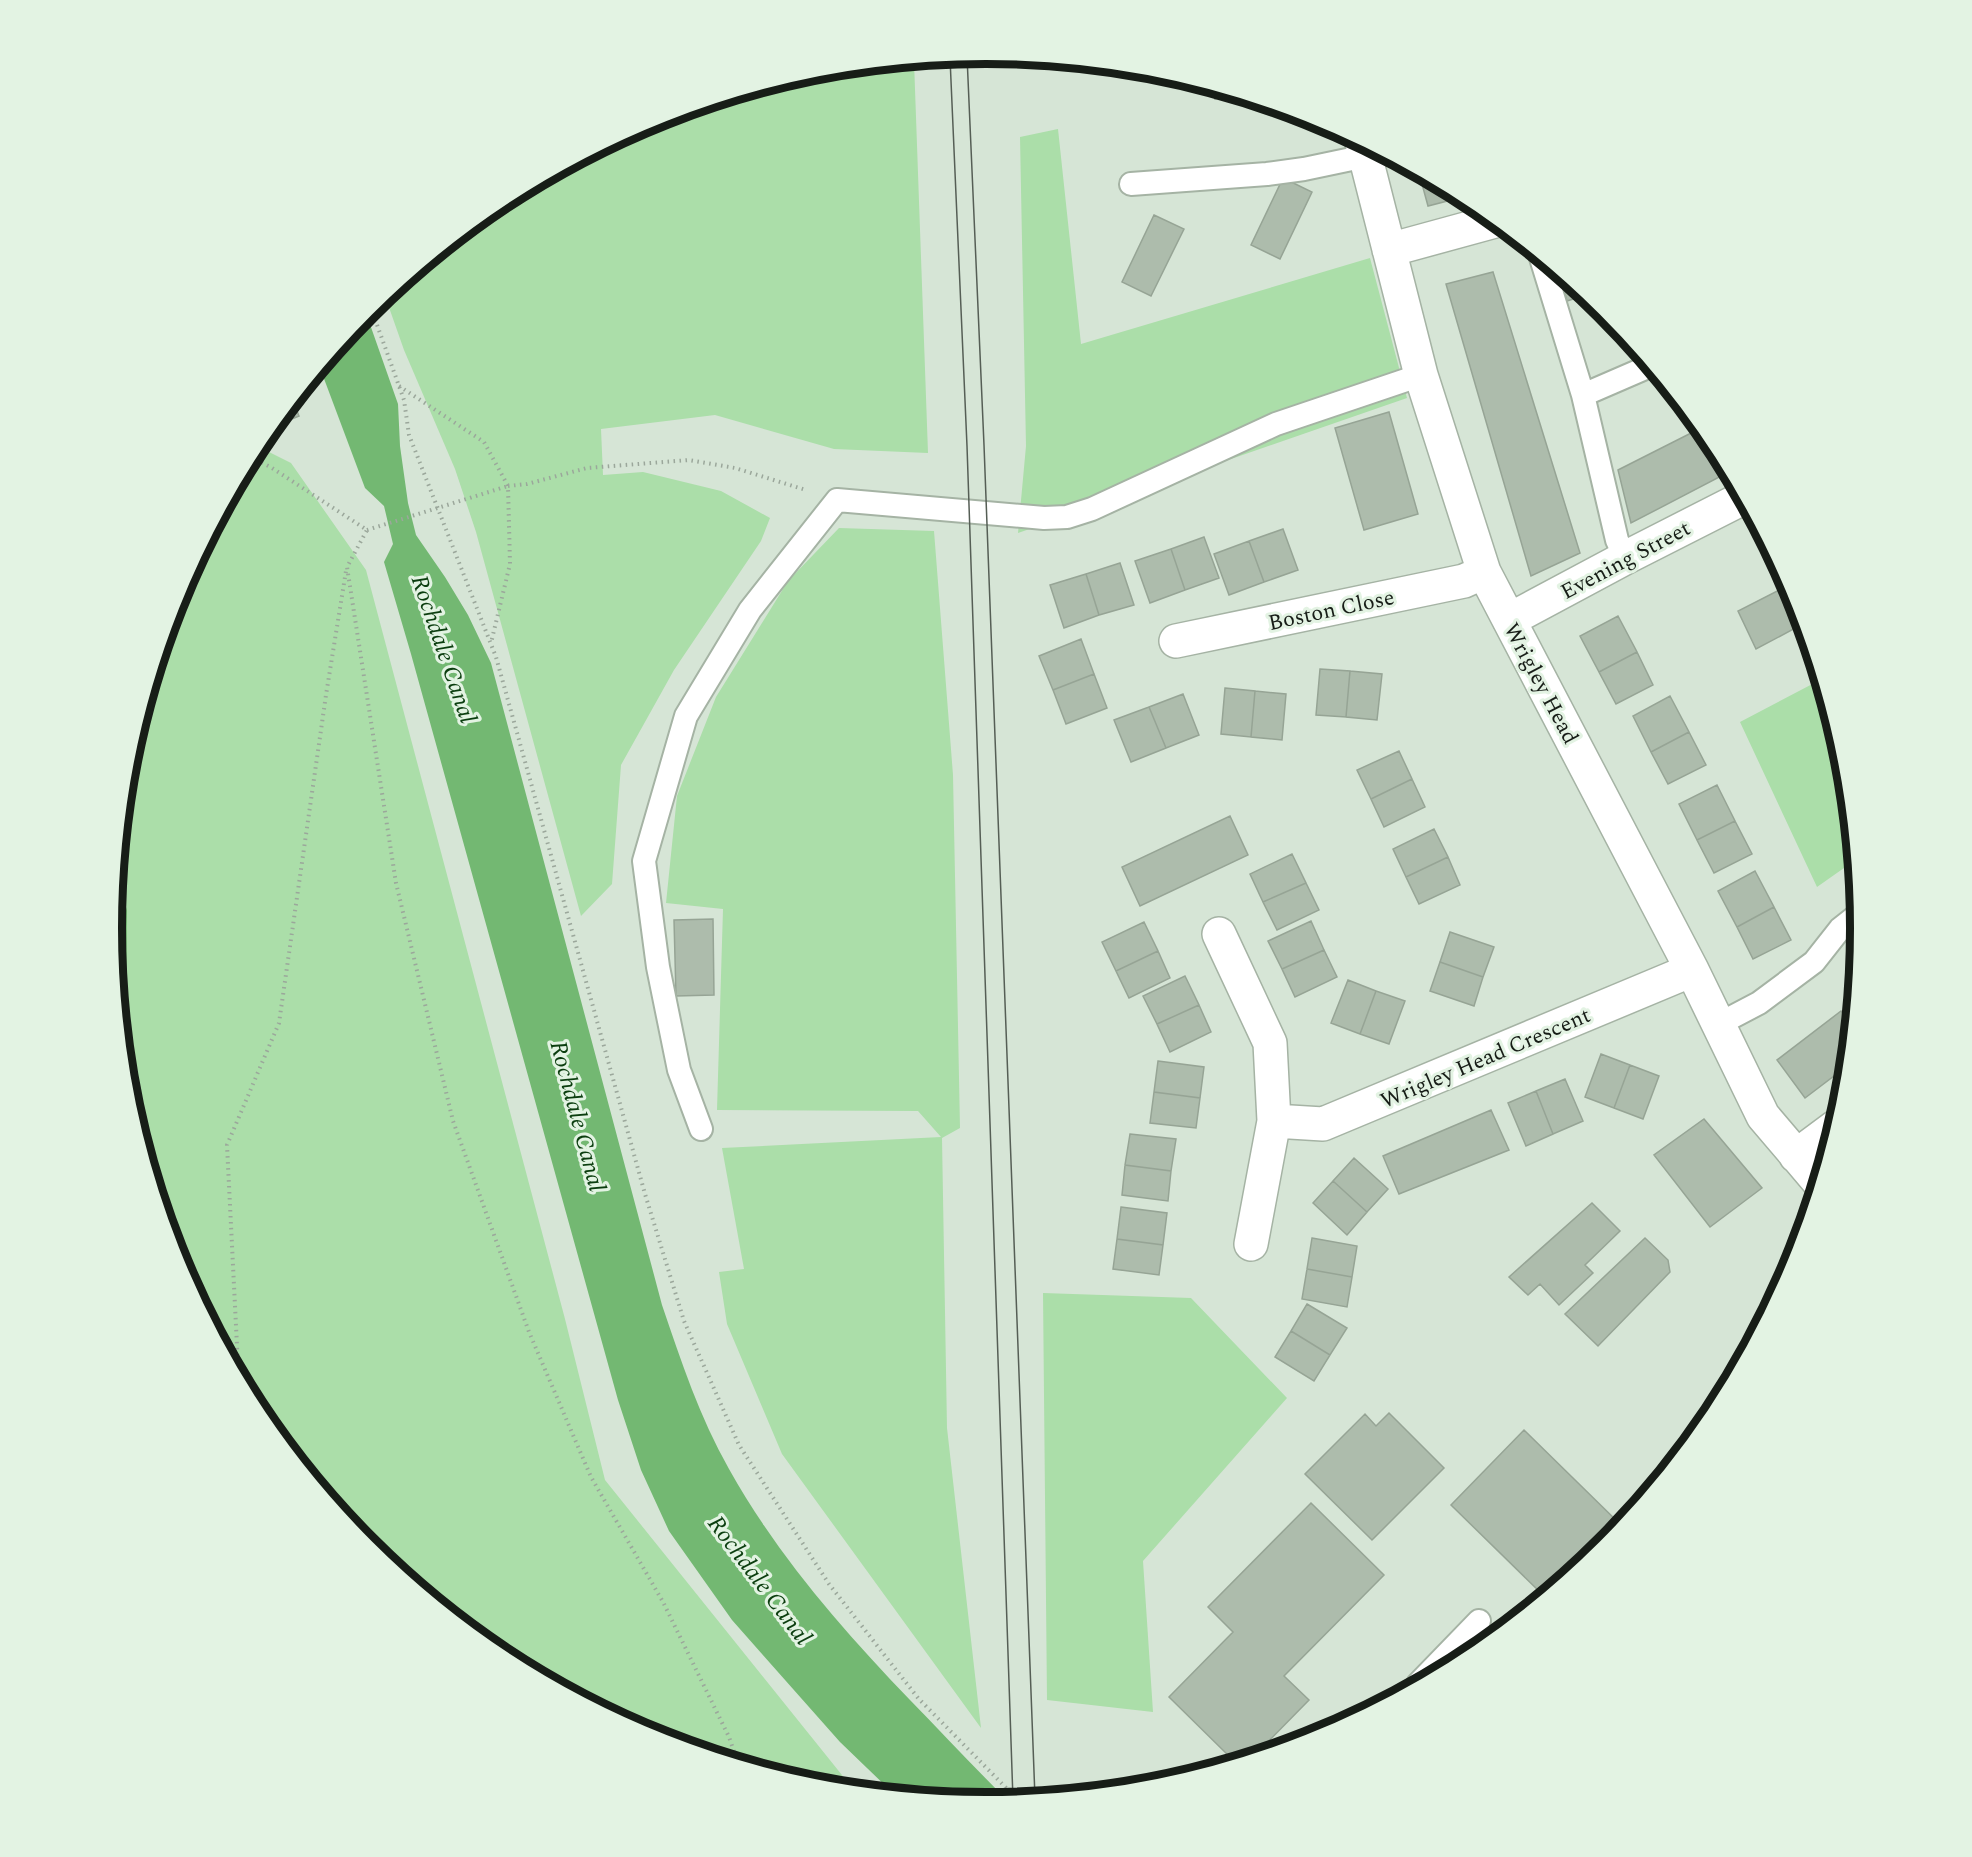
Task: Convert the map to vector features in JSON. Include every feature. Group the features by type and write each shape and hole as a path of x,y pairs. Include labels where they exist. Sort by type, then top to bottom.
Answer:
{"street":[{"name":"Wrigley Head","path":"1365,153 1421,375 1484,572 1692,970 1763,1116 1814,1176"},
{"path":"1389,250 1485,224"},
{"name":"Evening Street","path":"1509,620 1736,501"},
{"name":"Boston Close","path":"1176,641 1464,581 1484,572"},
{"path":"1219,934 1270,1042 1274,1121 1251,1244"},
{"name":"Wrigley Head Crescent","path":"1274,1121 1323,1124 1692,970"},
{"path":"1796,1156 1825,1135"}],"lane":[{"path":"1131,184 1304,169 1360,150"},
{"path":"1545,270 1583,395 1617,540 1625,558"},
{"path":"1583,395 1644,369"},
{"path":"701,1129 679,1070 658,967 644,861 686,716 750,610 837,500 1044,518 1067,517 1092,509 1275,423 1421,375"},
{"path":"1719,1024 1759,1003 1814,962 1840,929 1850,921"},
{"path":"1435,1666 1479,1621"}],"path":[{"path":"375,318 404,400 409,435 490,643 502,680 645,1194 684,1321 739,1445 829,1584 918,1698 1010,1792"},
{"path":"399,386 484,442 508,486 510,564 490,643"},
{"path":"238,1359 227,1145 279,1023 326,695 347,567 367,530 508,486 527,484 587,468 689,460 735,468 837,500"},
{"path":"260,461 367,530"},
{"path":"347,567 396,883 453,1121 529,1332 591,1477 663,1602 729,1737 735,1755"}],"shaded area":[{"path":"914,68 928,453 834,449 715,415 601,429 603,475 643,472 721,491 770,518 761,541 674,670 621,765 612,884 581,916 476,532 455,469 404,350 388,305 460,243 506,210 554,180 655,130 708,110 817,81"},
{"path":"1058,129 1081,344 1370,258 1407,398 1018,533 1026,446 1020,137"},
{"path":"266,451 291,463 366,570 565,1319 605,1480 847,1781 762,1763 708,1747 655,1727 554,1677 506,1647 460,1614 416,1578 375,1539 336,1498 301,1454 268,1409 238,1360 211,1311 188,1259 151,1152 129,1041 122,928 129,816 151,705 168,651 211,546"},
{"path":"839,528 934,531 953,775 960,1128 942,1138 947,1428 981,1728 782,1454 727,1324 719,1272 744,1269 722,1148 941,1137 918,1111 717,1110 723,909 666,903 677,796 716,697 788,581"},
{"path":"1814,683 1833,760 1843,816 1848,869 1844,868 1817,887 1740,722"},
{"path":"1043,1293 1191,1298 1287,1398 1143,1561 1153,1712 1047,1700"}],"water":[{"name":"Rochdale Canal","path":"370,324 398,404 400,446 408,503 416,535 468,615 491,663 662,1305 700,1409 729,1469 789,1561 885,1673 999,1792 929,1791 886,1786 840,1742 732,1620 669,1531 641,1470 618,1400 384,562 393,544 384,506 365,488 323,376"}],"building":[{"path":"1283,178 1312,192 1280,259 1251,245"},
{"path":"1422,182 1450,200 1428,206"},
{"path":"1154,215 1184,229 1151,296 1122,282"},
{"path":"1493,272 1580,553 1531,576 1446,284"},
{"path":"1562,285 1576,298 1567,301"},
{"path":"296,409 299,416 288,420"},
{"path":"1389,412 1418,514 1364,530 1335,428"},
{"path":"1692,432 1721,476 1631,523 1618,470"},
{"path":"1283,529 1298,570 1264,582 1249,541"},
{"path":"1204,537 1219,578 1185,590 1171,549"},
{"path":"1249,541 1264,582 1229,595 1214,554"},
{"path":"1171,549 1185,590 1150,603 1135,561"},
{"path":"1120,563 1134,605 1099,615 1086,574"},
{"path":"1086,574 1099,615 1064,628 1050,585"},
{"path":"1780,589 1795,628 1756,649 1738,611"},
{"path":"1618,616 1637,652 1599,672 1580,636"},
{"path":"1081,639 1094,674 1053,690 1039,656"},
{"path":"1637,652 1653,685 1616,704 1599,672"},
{"path":"1320,669 1350,671 1346,717 1316,715"},
{"path":"1350,671 1382,674 1377,720 1346,717"},
{"path":"1094,674 1107,708 1066,724 1053,690"},
{"path":"1225,688 1255,691 1251,737 1221,734"},
{"path":"1255,691 1286,694 1282,740 1251,737"},
{"path":"1183,694 1199,735 1166,748 1149,707"},
{"path":"1670,696 1689,732 1651,752 1633,716"},
{"path":"1149,707 1166,748 1131,762 1114,720"},
{"path":"1689,732 1706,765 1668,784 1651,752"},
{"path":"1399,751 1412,779 1371,799 1357,770"},
{"path":"1412,779 1425,807 1384,827 1371,799"},
{"path":"1717,785 1735,821 1697,840 1679,804"},
{"path":"1230,816 1248,855 1140,906 1122,867"},
{"path":"1735,821 1752,854 1714,873 1697,840"},
{"path":"1434,829 1448,857 1406,877 1393,849"},
{"path":"1292,854 1306,883 1263,902 1250,874"},
{"path":"1448,857 1460,885 1419,904 1406,877"},
{"path":"1755,871 1774,907 1737,927 1718,891"},
{"path":"1306,883 1319,910 1277,930 1263,902"},
{"path":"1774,907 1791,940 1753,959 1737,927"},
{"path":"713,919 714,995 676,996 674,920"},
{"path":"1311,921 1324,950 1282,969 1268,941"},
{"path":"1144,922 1158,951 1116,971 1102,942"},
{"path":"1450,932 1494,947 1483,977 1440,962"},
{"path":"1324,950 1337,977 1295,997 1282,969"},
{"path":"1158,951 1170,978 1129,998 1116,971"},
{"path":"1440,962 1483,977 1474,1006 1430,991"},
{"path":"1185,976 1199,1005 1157,1024 1143,996"},
{"path":"1348,980 1376,991 1360,1034 1331,1023"},
{"path":"1376,991 1405,1001 1389,1044 1360,1034"},
{"path":"1199,1005 1211,1032 1170,1052 1157,1024"},
{"path":"1841,1011 1845,1016 1837,1073 1805,1098 1777,1060"},
{"path":"1601,1054 1630,1065 1614,1108 1585,1097"},
{"path":"1158,1061 1204,1067 1200,1098 1154,1092"},
{"path":"1630,1065 1659,1076 1643,1119 1614,1108"},
{"path":"1565,1079 1583,1121 1553,1134 1536,1091"},
{"path":"1536,1091 1553,1134 1526,1146 1508,1103"},
{"path":"1154,1092 1200,1098 1196,1128 1150,1123"},
{"path":"1491,1110 1509,1150 1399,1194 1383,1156"},
{"path":"1704,1119 1762,1188 1710,1227 1654,1155"},
{"path":"1130,1134 1176,1139 1171,1171 1125,1165"},
{"path":"1354,1158 1388,1189 1367,1212 1333,1181"},
{"path":"1125,1165 1171,1171 1168,1201 1122,1195"},
{"path":"1333,1181 1367,1212 1347,1235 1313,1203"},
{"path":"1592,1203 1620,1231 1585,1265 1593,1273 1559,1305 1540,1284 1528,1295 1509,1277"},
{"path":"1121,1207 1167,1213 1163,1245 1117,1239"},
{"path":"1312,1238 1357,1246 1352,1277 1307,1269"},
{"path":"1645,1238 1668,1260 1670,1272 1598,1346 1565,1314"},
{"path":"1117,1239 1163,1245 1159,1275 1113,1269"},
{"path":"1307,1269 1352,1277 1347,1307 1302,1299"},
{"path":"1307,1304 1347,1328 1330,1355 1291,1331"},
{"path":"1291,1331 1330,1355 1314,1381 1275,1357"},
{"path":"1389,1413 1444,1468 1372,1540 1305,1474 1365,1414 1376,1426"},
{"path":"1524,1430 1615,1520 1539,1592 1451,1505"},
{"path":"1311,1503 1384,1575 1284,1676 1309,1700 1262,1747 1230,1757 1169,1697 1233,1632 1208,1607"}],"tram line":[{"path":"950,65 967,446 1013,1792"},
{"path":"967,65 1035,1791"}]}
